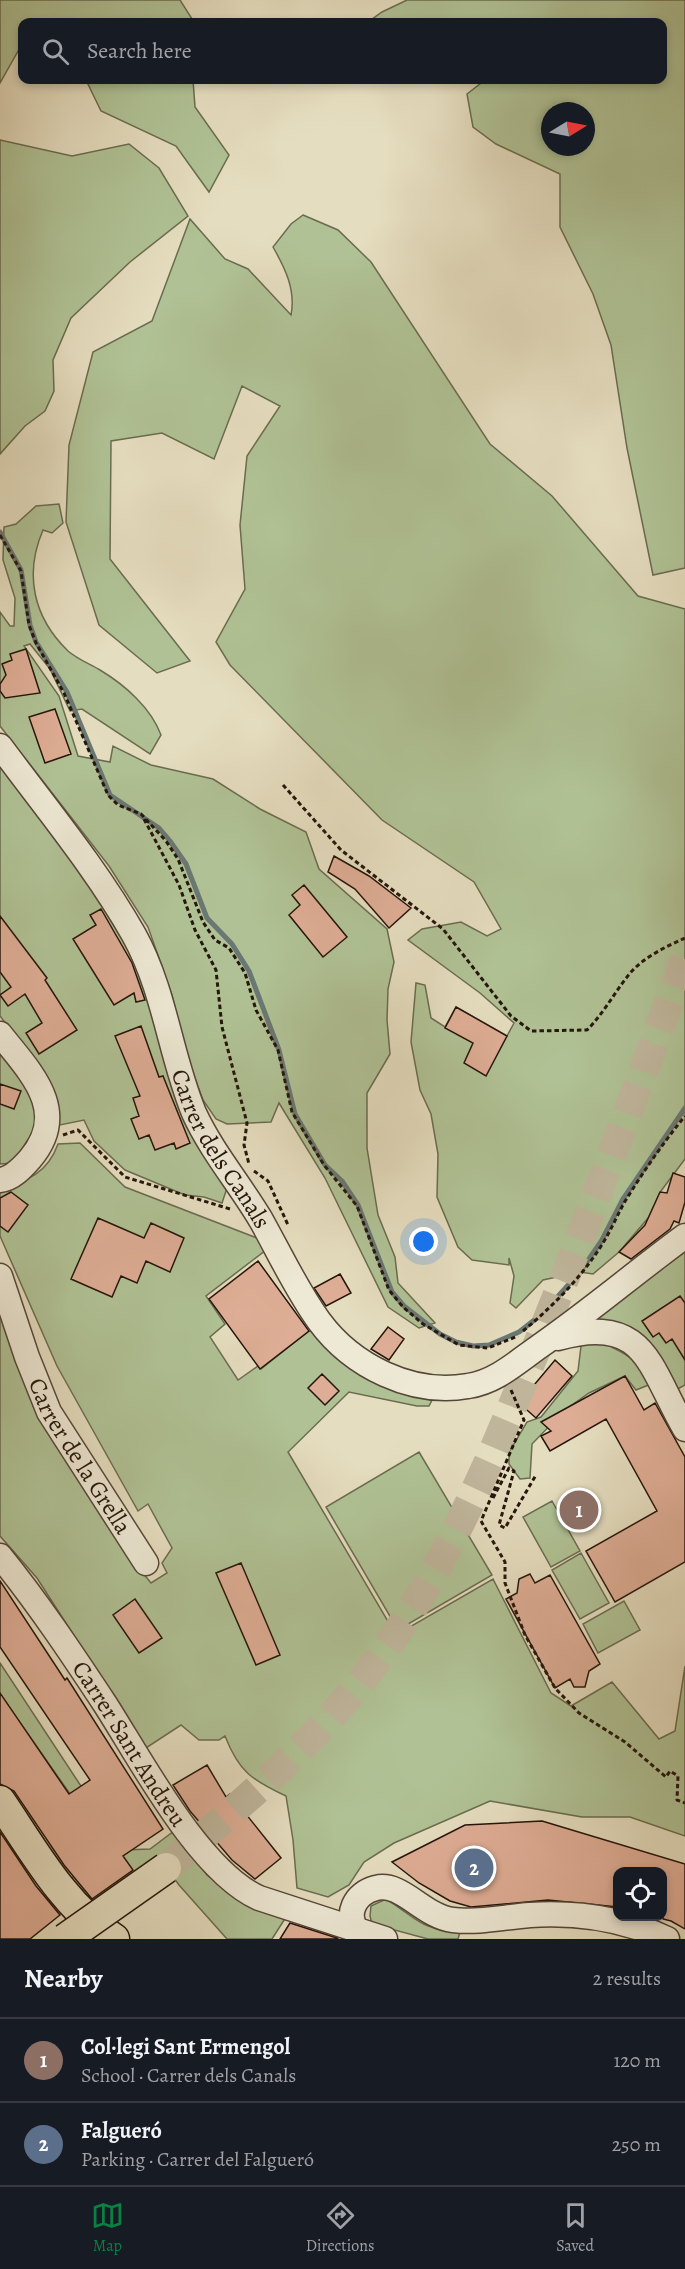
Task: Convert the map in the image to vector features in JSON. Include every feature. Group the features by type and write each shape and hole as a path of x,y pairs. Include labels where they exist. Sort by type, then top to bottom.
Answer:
{"main road":[{"path":"0,1801 46,1869 99,1933"},
{"path":"65,1939 166,1868"}],"street":[{"name":"Carrer dels Canals","path":"0,746 101,882 134,935 149,965 181,1076 194,1112 212,1149 260,1218 290,1274 321,1323 348,1350 378,1370 406,1383 434,1388 466,1387 502,1373 685,1236"},
{"path":"0,1034 42,1089 47,1107 47,1127 42,1142 14,1175 0,1180"},
{"name":"Carrer de la Grella","path":"0,1276 27,1357 49,1412 146,1563"},
{"name":"Carrer dels Canals","path":"549,1340 580,1332 602,1330 632,1341 651,1365 685,1429"},
{"name":"Carrer Sant Andreu","path":"0,1556 78,1664 180,1820 212,1863 244,1891 282,1905"},
{"path":"282,1905 318,1914 343,1912 353,1905 364,1892 402,1882 424,1911 449,1920 471,1922 527,1915 584,1916 644,1928 667,1939"},
{"path":"282,1905 358,1932 386,1939"},
{"path":"353,1905 350,1915 352,1925 358,1932"}],"path":[{"path":"0,535 21,571 29,625 36,644 64,693 108,795 118,805 141,814 178,859 203,922 215,940 229,948 245,973 256,1010 278,1050 292,1112 324,1165 357,1206 389,1290 403,1308 441,1336 459,1345 488,1348 518,1336 576,1280 603,1243 624,1204 664,1142 685,1116"},
{"path":"283,785 341,850 443,928 511,1016 531,1030 587,1030 604,1013 628,975 662,948 685,938"},
{"path":"141,814 179,885 195,930 216,970 222,1027 247,1123 244,1145 250,1168 268,1181 289,1227"},
{"path":"42,1142 78,1130 125,1177 260,1218"},
{"path":"481,1521 524,1420 502,1373"},
{"path":"481,1521 509,1468 514,1471 500,1525 505,1528 536,1475"},
{"path":"481,1521 505,1562 505,1584 525,1635 555,1688 579,1713 625,1742 666,1776 670,1771 678,1776 677,1800 685,1803"}],"green space":[{"path":"0,0 180,0 191,18 18,18 18,51 0,83"},
{"path":"407,0 685,0 685,568 653,575 627,448 611,345 593,294 560,227 560,174 496,144 473,127 467,94 480,84 667,84 667,18 374,18"},
{"path":"88,84 193,84 195,107 229,155 209,192 176,146 101,111"},
{"path":"0,140 72,156 129,144 159,168 188,216 130,262 71,318 53,360 54,391 45,411 25,426 0,454"},
{"path":"303,215 338,230 371,262 490,444 552,496 638,596 685,609 685,1159 661,1191 649,1217 619,1252 593,1274 580,1272 543,1280 516,1308 510,1303 514,1276 509,1258 509,1265 472,1260 458,1247 437,1197 438,1154 431,1114 420,1090 411,1042 416,983 425,985 431,1018 445,1027 456,1007 507,1036 514,1023 480,993 408,940 422,929 461,922 487,936 501,929 474,882 382,820 230,665 216,642 245,589 240,525 247,456 280,406 242,386 214,459 162,433 111,441 110,559 190,661 157,673 99,625 66,522 69,445 93,352 152,321 190,219 225,259 248,269 291,315 291,288 273,247 291,224"},
{"path":"59,504 63,523 52,533 43,530 37,546 33,579 40,609 56,638 68,651 128,690 151,716 161,735 150,754 82,709 70,711 50,669 30,644 24,646 59,696 78,756 110,762 113,746 151,765 213,779 260,809 306,832 319,869 387,929 394,962 388,989 387,1020 390,1054 367,1093 367,1148 378,1215 395,1257 398,1283 435,1323 419,1328 388,1307 325,1178 279,1103 271,1122 227,1124 216,1119 203,1100 188,1060 172,995 148,927 109,866 0,726 0,612 10,626 14,626 15,598 3,560 4,527 16,524 36,506"},
{"path":"0,764 103,902 130,948 228,1185 222,1203 204,1197 185,1195 125,1170 94,1141 84,1120 55,1126 37,1064 0,1016"},
{"path":"0,1049 37,1099 39,1122 13,1163 0,1164"},
{"path":"80,1143 125,1187 262,1240 266,1250 206,1296 225,1324 210,1337 238,1380 258,1366 261,1369 310,1330 338,1355 366,1375 396,1390 432,1400 429,1406 417,1406 349,1392 288,1452 396,1635 493,1579 551,1693 571,1706 612,1682 659,1739 675,1731 685,1666 685,1836 630,1817 582,1817 490,1801 394,1843 364,1862 349,1885 328,1897 297,1888 286,1796 248,1774 241,1767 225,1736 219,1740 199,1740 181,1725 146,1748 37,1578 0,1536 0,1309 134,1562 151,1583 167,1573 162,1563 172,1548 148,1504 138,1511 57,1366 0,1236 0,1187 28,1179 43,1169 58,1144"},
{"path":"685,1252 685,1385 676,1390 638,1334 613,1321 591,1321"},
{"path":"593,1338 635,1361 647,1375 651,1384 636,1390 625,1376 589,1393 565,1410 532,1444 530,1478 520,1479 509,1464 509,1452 527,1422 541,1417 578,1371 581,1346"},
{"path":"419,1452 492,1575 398,1630 326,1507"},
{"path":"552,1501 580,1551 551,1567 523,1517"},
{"path":"581,1553 609,1603 580,1619 552,1570"},
{"path":"624,1601 640,1630 598,1653 583,1624"},
{"path":"0,1663 123,1850 150,1849 174,1831 207,1875 225,1889 286,1917 272,1939 227,1939 179,1885 160,1859 95,1905 69,1880 110,1851 0,1694"},
{"path":"386,1899 427,1926 460,1932 458,1939 428,1939 372,1924 371,1906"}],"building":[{"path":"26,649 40,693 5,698 0,691 0,684 6,675 2,664 12,660 10,654"},
{"path":"55,709 71,754 45,763 29,717"},
{"path":"334,856 369,876 411,908 389,928 355,889 328,872"},
{"path":"304,885 347,937 323,957 289,915 300,905 292,895"},
{"path":"101,909 132,963 145,1000 136,1002 134,993 114,1005 73,939 96,925 90,915"},
{"path":"0,916 47,978 45,980 77,1030 39,1054 26,1033 42,1023 25,994 8,1006 0,995 11,987 0,972"},
{"path":"456,1007 507,1036 486,1076 464,1063 473,1043 445,1028"},
{"path":"141,1026 159,1077 163,1076 190,1143 176,1149 174,1143 155,1150 149,1135 139,1139 131,1119 139,1116 133,1098 140,1096 115,1036"},
{"path":"0,1084 21,1091 14,1109 0,1104"},
{"path":"673,1173 685,1177 685,1202 679,1223 674,1221 670,1229 631,1259 619,1252 645,1225 660,1192 667,1193"},
{"path":"11,1192 28,1205 8,1232 0,1226 0,1198"},
{"path":"98,1218 144,1238 151,1223 184,1238 170,1272 146,1261 137,1283 121,1276 112,1297 71,1279"},
{"path":"258,1261 309,1331 260,1369 209,1299"},
{"path":"340,1274 351,1293 326,1306 314,1288"},
{"path":"680,1296 685,1303 685,1360 672,1339 666,1343 659,1333 653,1337 642,1321"},
{"path":"388,1327 404,1339 389,1360 371,1349"},
{"path":"555,1360 572,1376 536,1418 519,1403"},
{"path":"322,1374 339,1391 325,1405 308,1388"},
{"path":"625,1376 644,1410 655,1403 685,1457 685,1562 615,1602 586,1551 657,1511 606,1419 550,1451 541,1436 551,1431 541,1422"},
{"path":"241,1563 280,1655 256,1665 216,1573"},
{"path":"530,1574 535,1583 550,1575 600,1664 589,1671 585,1687 574,1687 570,1679 555,1688 506,1599 517,1593 519,1579"},
{"path":"0,1581 65,1680 67,1678 163,1829 123,1856 133,1870 92,1899 64,1865 14,1791 0,1784 0,1693 69,1794 90,1780 0,1647"},
{"path":"135,1599 162,1638 139,1653 113,1615"},
{"path":"207,1765 226,1797 230,1794 281,1858 255,1879 232,1860 190,1811 173,1785"},
{"path":"542,1821 685,1864 685,1929 667,1920 667,1867 613,1867 613,1906 548,1900 471,1907 450,1901 419,1883 392,1862 465,1825"},
{"path":"0,1832 36,1886 60,1915 30,1939 0,1939"},
{"path":"290,1923 337,1938 338,1939 280,1939"}],"waterway":[{"path":"0,532 21,570 30,625 36,642 67,692 110,795 159,828 170,841 186,864 207,918 232,944 249,971 279,1050 295,1114 325,1165 342,1181 358,1205 392,1292 404,1306 440,1334 456,1342 473,1346 489,1345 519,1332 542,1314 580,1272 602,1240 623,1199 685,1108"}],"tunnel":[{"path":"166,1868 294,1755 341,1705 392,1640 442,1558 484,1473 540,1339 685,959"}],"place":[{"name":"Col·legi Sant Ermengol","path":"579,1510"},
{"name":"Falgueró","path":"474,1868"}]}
